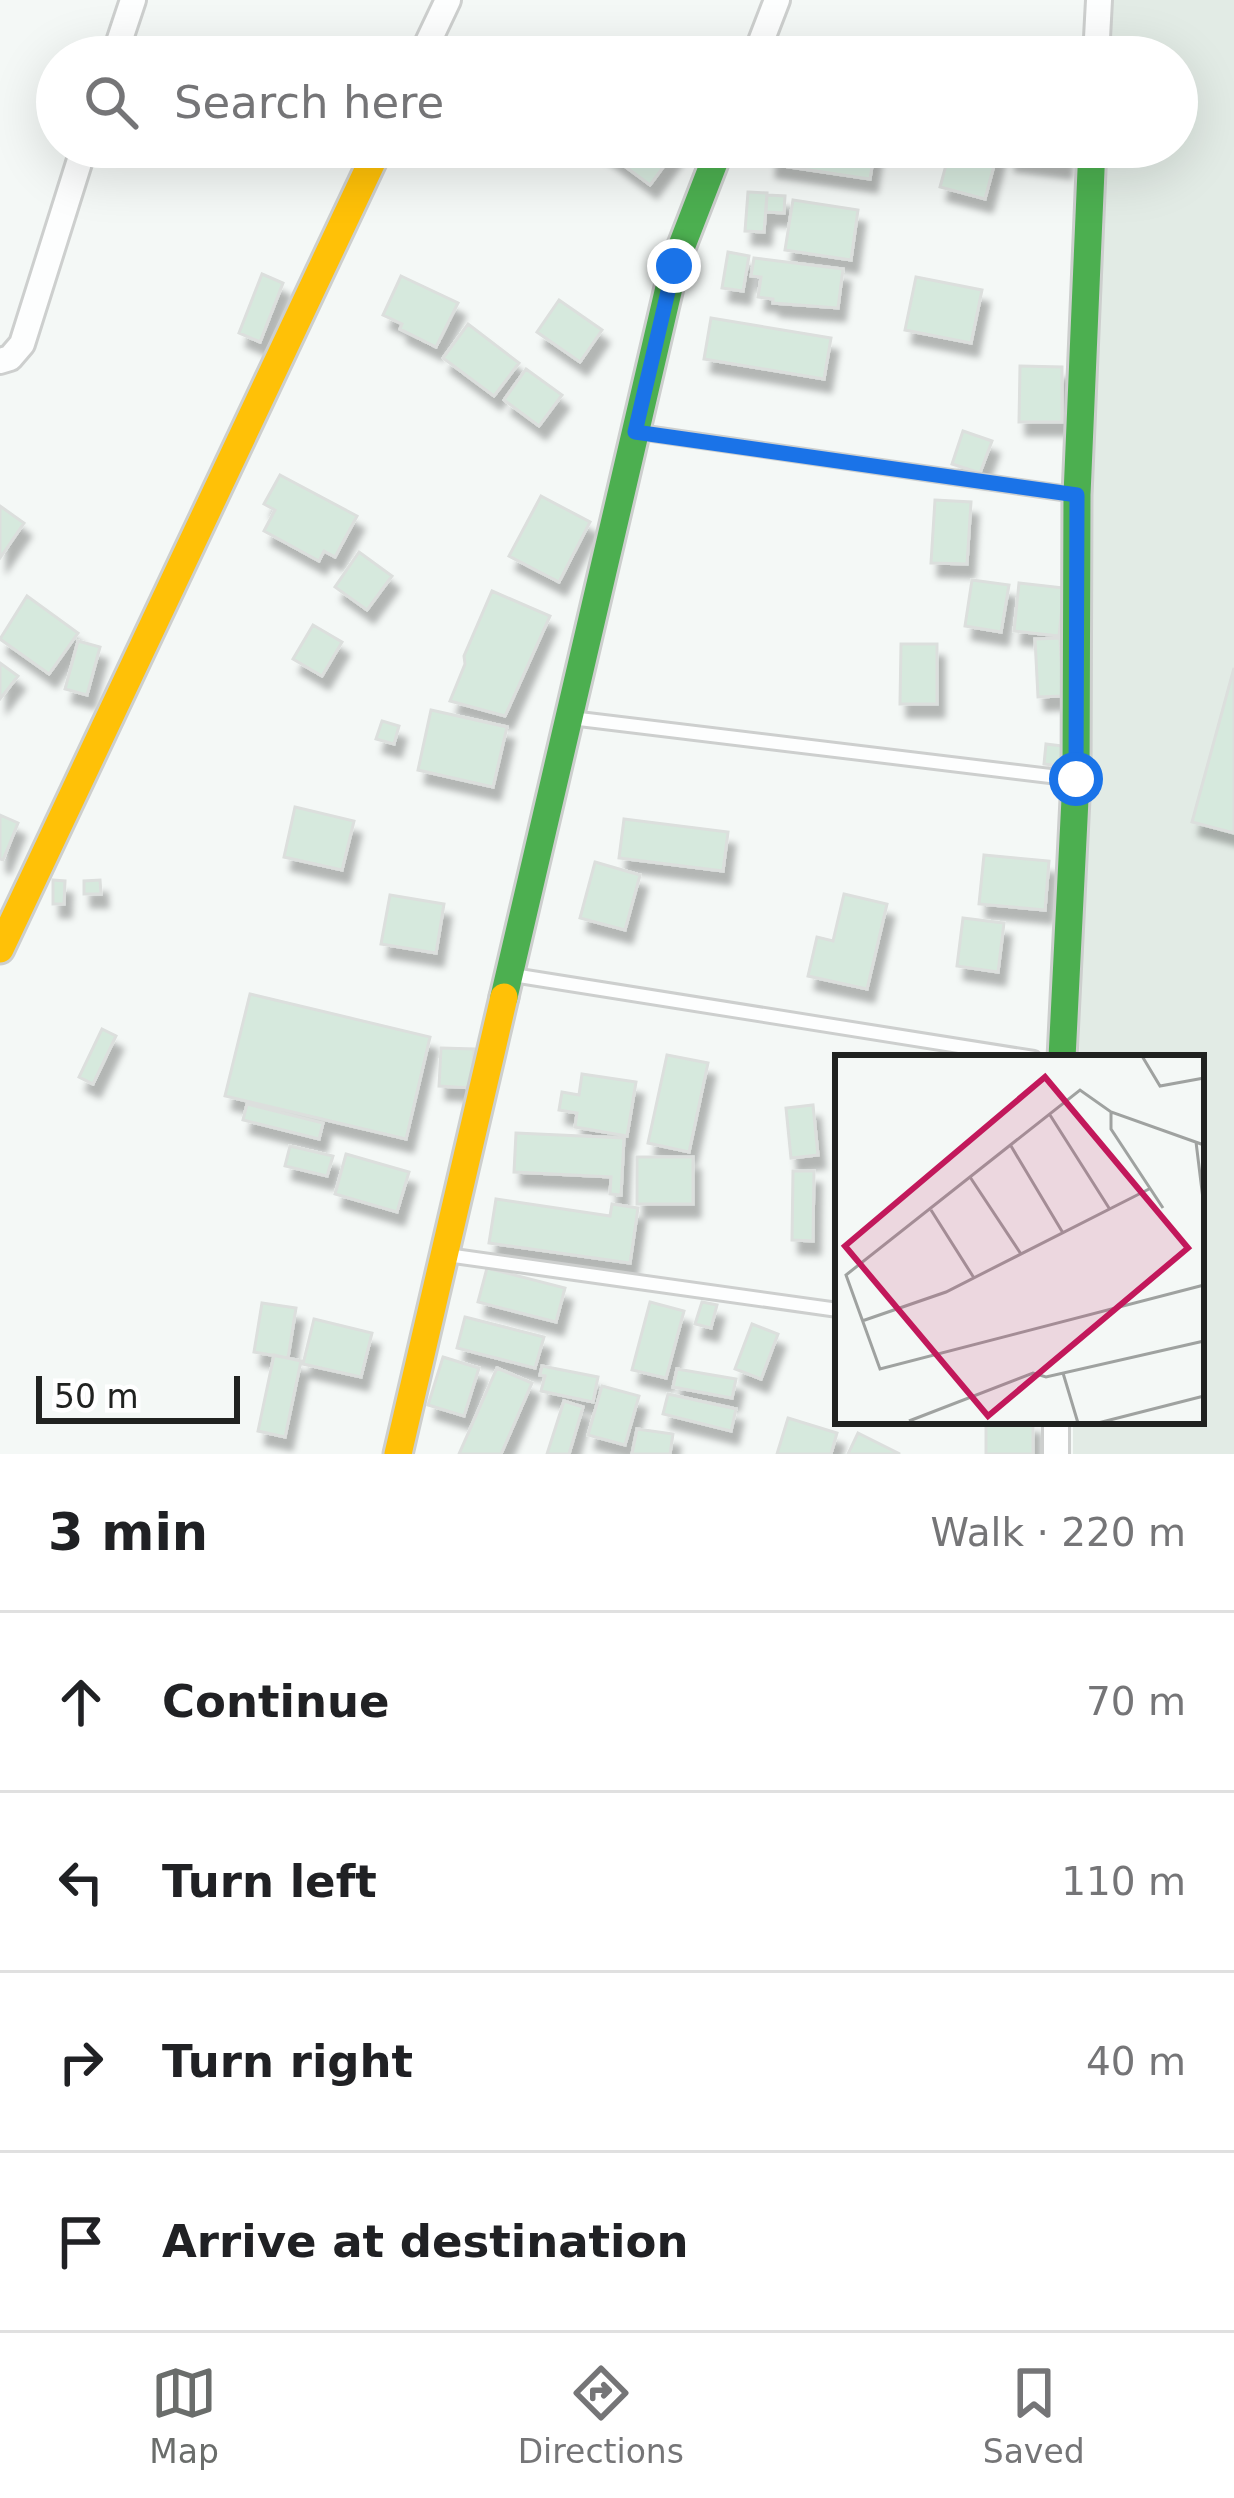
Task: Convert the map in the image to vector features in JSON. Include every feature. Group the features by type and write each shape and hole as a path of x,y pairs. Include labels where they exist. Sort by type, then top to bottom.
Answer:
{"street":[{"path":"121,36 133,0"},
{"path":"431,36 448,0"},
{"path":"763,36 777,0"},
{"path":"1097,36 1099,0"},
{"path":"0,362 22,344 77,168"},
{"path":"0,949 369,168"},
{"path":"398,1454 674,266 712,168"},
{"path":"1062,1055 1076,779 1077,495 1091,168"},
{"path":"1055,1454 1056,1424"}],"lane":[{"path":"635,432 1077,495"},
{"path":"569,718 1076,779"},
{"path":"509,975 1015,1055"},
{"path":"443,1255 835,1310"}],"shaded area":[{"path":"1095,0 1234,0 1234,1454 1073,1454 1073,1424 1204,1424 1204,1055 1079,1055 1093,168 1198,168 1198,36 1094,36"}],"building":[{"path":"627,168 662,168 650,185"},
{"path":"796,168 872,168 870,179"},
{"path":"945,168 993,168 985,199 940,187"},
{"path":"748,192 767,193 764,232 745,231"},
{"path":"767,195 785,196 784,213 766,212"},
{"path":"793,200 858,210 851,260 785,250"},
{"path":"728,252 749,256 743,291 722,288"},
{"path":"754,258 843,269 838,308 773,303 773,299 758,297 761,277 751,276"},
{"path":"262,274 283,283 260,342 239,333"},
{"path":"401,276 458,303 436,347 383,315"},
{"path":"916,277 982,290 971,343 905,330"},
{"path":"559,300 602,330 580,362 537,332"},
{"path":"711,318 831,338 824,379 704,359"},
{"path":"468,324 519,363 494,396 443,358"},
{"path":"1020,366 1062,367 1062,422 1019,422"},
{"path":"526,369 562,395 539,426 504,400"},
{"path":"963,431 992,441 980,473 952,464"},
{"path":"280,475 357,516 335,557 324,551 319,561 264,531 275,510 264,504"},
{"path":"541,496 590,522 559,582 509,556"},
{"path":"935,500 971,502 967,564 931,563"},
{"path":"0,506 24,523 0,558"},
{"path":"359,552 392,576 367,610 335,587"},
{"path":"972,580 1009,585 1001,632 965,626"},
{"path":"1019,583 1064,588 1059,636 1014,631"},
{"path":"492,591 550,616 505,716 450,701"},
{"path":"27,596 78,633 49,674 0,639"},
{"path":"313,625 342,642 322,676 293,659"},
{"path":"1060,638 1063,696 1038,697 1035,639"},
{"path":"78,641 100,647 87,695 65,689"},
{"path":"901,644 937,644 937,704 900,704"},
{"path":"0,663 18,676 0,699"},
{"path":"1234,668 1234,833 1192,822"},
{"path":"431,710 507,727 493,787 418,770"},
{"path":"382,721 399,726 394,744 376,739"},
{"path":"1046,744 1071,747 1069,767 1044,764"},
{"path":"295,807 354,821 342,870 284,857"},
{"path":"0,815 18,823 3,860 0,859"},
{"path":"624,819 728,832 723,871 619,858"},
{"path":"984,855 1049,861 1045,910 979,904"},
{"path":"595,862 640,875 625,930 580,918"},
{"path":"53,880 65,881 64,904 53,904"},
{"path":"100,880 101,894 84,894 84,881"},
{"path":"844,894 887,904 867,989 808,976 817,937 833,941"},
{"path":"390,895 444,904 436,953 381,944"},
{"path":"963,918 1004,923 998,972 957,966"},
{"path":"250,994 430,1037 406,1139 225,1096"},
{"path":"102,1029 116,1036 93,1084 79,1077"},
{"path":"441,1048 474,1049 472,1088 439,1086"},
{"path":"667,1055 708,1063 689,1152 648,1143"},
{"path":"582,1074 636,1082 627,1136 575,1127 577,1113 559,1110 562,1092 579,1095"},
{"path":"247,1104 323,1123 319,1139 243,1120"},
{"path":"813,1105 818,1155 791,1158 786,1108"},
{"path":"516,1133 624,1138 621,1195 610,1194 611,1177 514,1172"},
{"path":"290,1146 333,1156 327,1176 285,1166"},
{"path":"346,1154 409,1172 397,1212 335,1194"},
{"path":"637,1157 693,1157 693,1204 637,1204"},
{"path":"793,1171 814,1171 813,1241 792,1240"},
{"path":"496,1199 610,1216 612,1204 638,1208 630,1263 489,1243"},
{"path":"487,1268 565,1288 556,1322 478,1302"},
{"path":"650,1302 684,1311 666,1378 632,1370"},
{"path":"702,1302 717,1305 711,1328 695,1324"},
{"path":"262,1303 296,1308 288,1358 254,1352"},
{"path":"465,1317 544,1337 535,1368 457,1348"},
{"path":"314,1319 372,1333 361,1377 303,1364"},
{"path":"752,1324 778,1334 761,1379 735,1369"},
{"path":"274,1355 301,1361 285,1437 258,1431"},
{"path":"443,1357 479,1368 464,1416 428,1405"},
{"path":"542,1366 598,1377 593,1402 541,1391"},
{"path":"497,1368 532,1383 501,1454 459,1454"},
{"path":"677,1369 736,1379 732,1398 673,1387"},
{"path":"602,1386 639,1396 625,1445 588,1435"},
{"path":"668,1394 736,1409 731,1431 663,1414"},
{"path":"564,1401 583,1407 569,1454 547,1454"},
{"path":"788,1418 837,1433 831,1454 777,1454"},
{"path":"986,1424 1033,1424 1033,1454 986,1454"},
{"path":"637,1429 673,1434 670,1454 632,1454"},
{"path":"858,1433 900,1454 848,1454"}],"traffic: fast":[{"path":"504,997 674,266 712,168"},
{"path":"1062,1055 1076,779 1077,495 1091,168"}],"traffic: slow":[{"path":"0,949 369,168"},
{"path":"398,1454 504,997"}],"route":[{"path":"674,266 635,432 1077,495 1076,779"}]}
